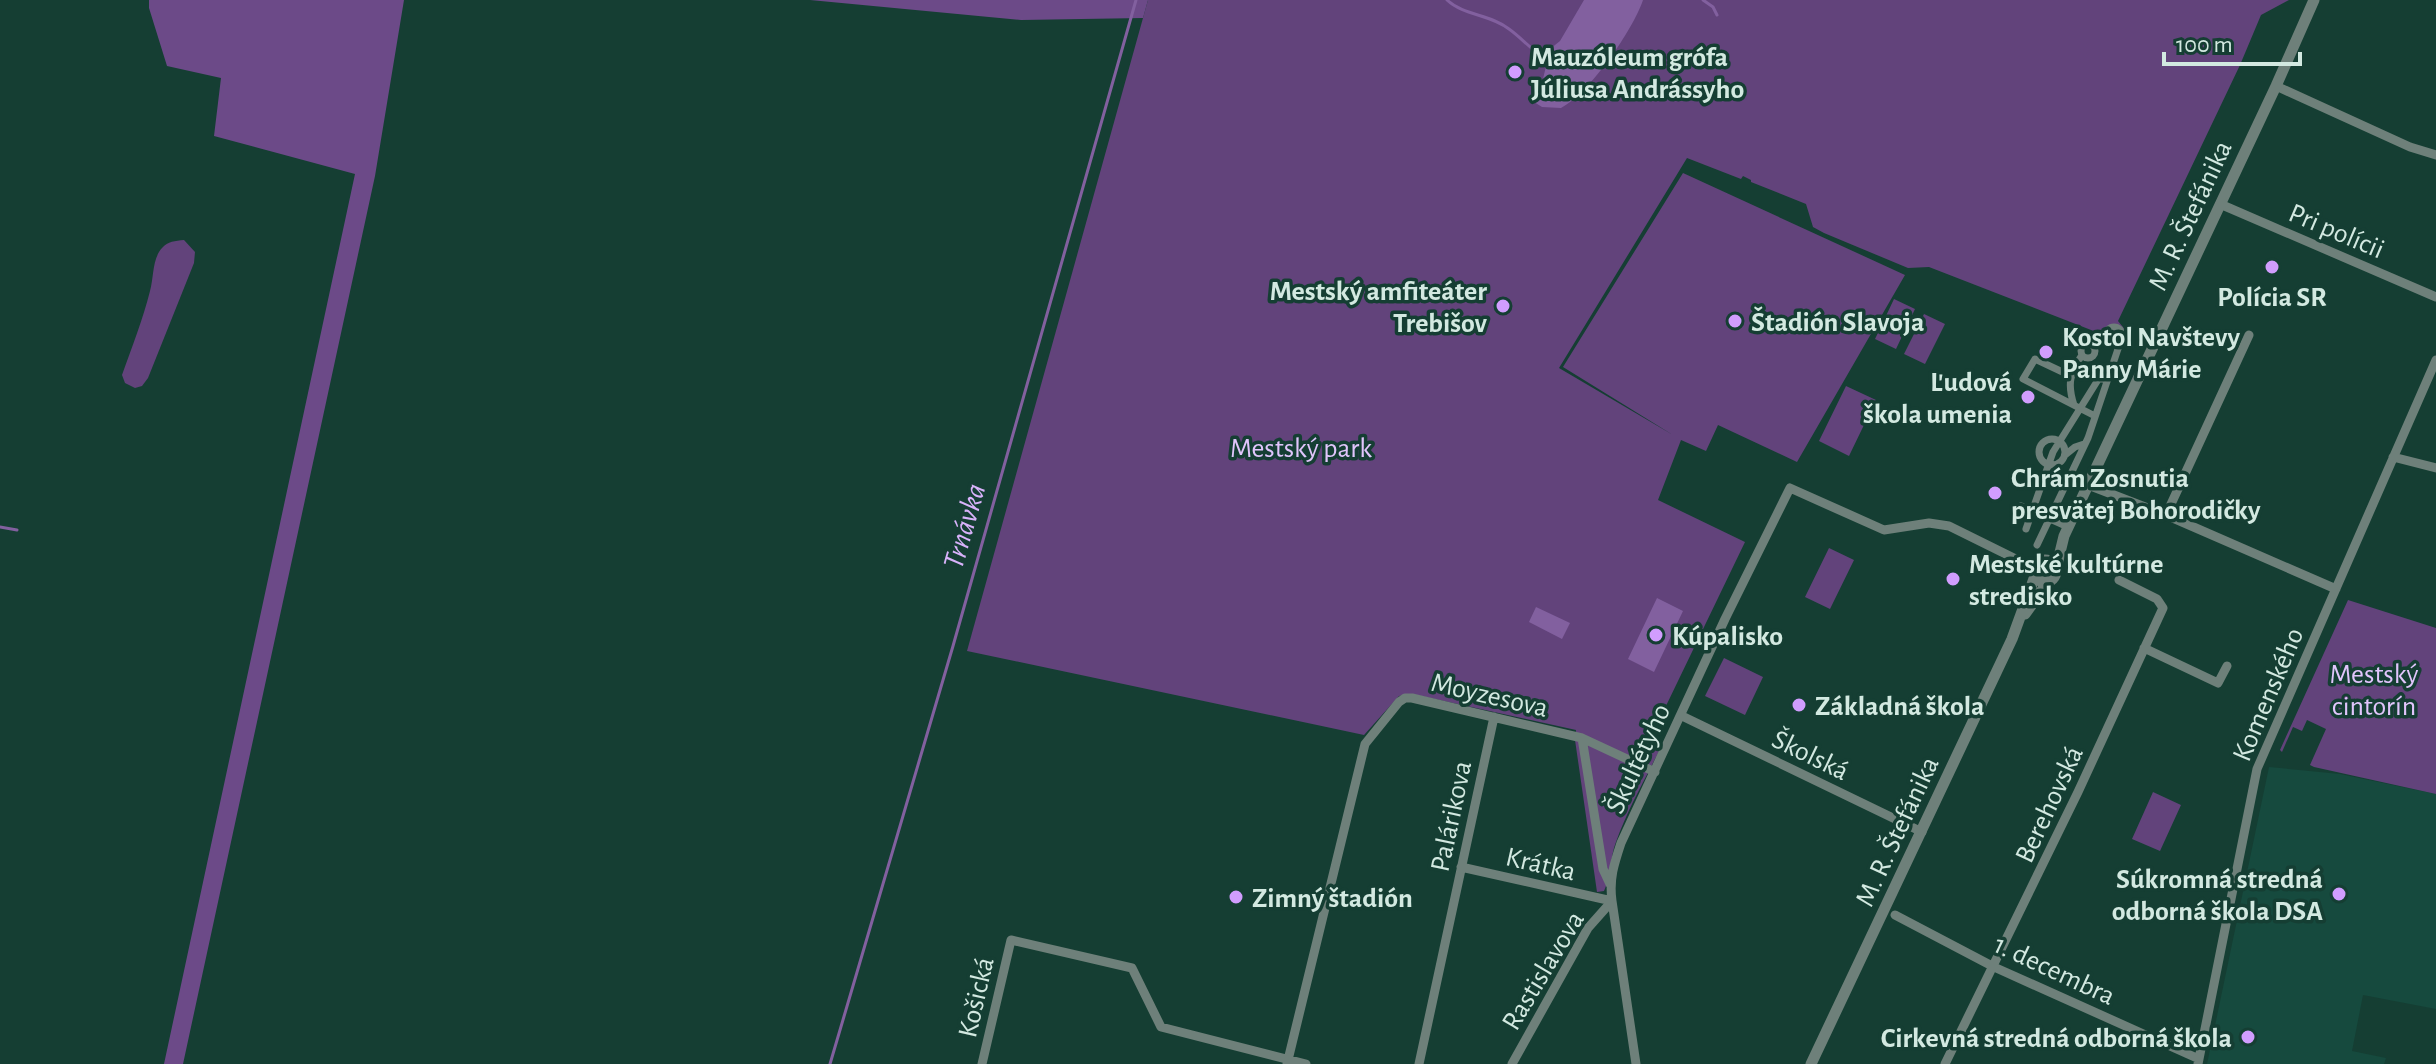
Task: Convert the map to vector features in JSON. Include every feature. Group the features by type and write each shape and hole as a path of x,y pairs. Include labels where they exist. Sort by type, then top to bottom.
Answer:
{"street":[{"name":"M. R. Štefánika","path":"2056,569 2066,531 2314,0"},
{"path":"2276,86 2410,147 2436,155"},
{"name":"Pri polícii","path":"2220,204 2436,297"},
{"path":"2037,545 2084,444 2095,416 2103,380 2122,332 2116,327 2107,331 2107,339"},
{"path":"2166,515 2249,335"},
{"path":"2107,339 2113,343 2121,340"},
{"path":"2077,407 2070,389 2071,376 2081,349 2084,345 2093,347 2107,339"},
{"path":"2071,376 2035,359 2023,379 2095,416"},
{"path":"2079,360 2108,368"},
{"path":"2079,360 2103,380"},
{"name":"Komenského","path":"2198,1061 2257,769 2436,360"},
{"path":"2026,529 2059,441 2077,407 2103,380"},
{"path":"2067,480 2063,473 2064,457 2064,446 2059,441 2049,439 2040,446 2040,458 2049,465 2056,465 2064,457 2075,447 2084,444"},
{"path":"2393,457 2436,468"},
{"path":"2088,485 2166,515 2336,589"},
{"name":"Škultétyho","path":"1636,1064 1610,884 1621,843 1790,488 1884,530 1929,523 1949,526 2037,569"},
{"path":"2021,506 2049,518 2066,531"},
{"name":"M. R. Štefánika","path":"1811,1064 2022,617 2037,569 2066,531"},
{"path":"2051,562 2056,569 2054,577 2048,582 2040,581 2037,569 2051,562"},
{"name":"Berehovská","path":"1945,1064 2163,608 2157,599 2119,580"},
{"name":"M. R. Štefánika","path":"2022,617 2048,582"},
{"path":"2144,648 2218,683 2227,666"},
{"name":"Moyzesova","path":"1287,1062 1365,744 1399,702 1405,698 1582,738 1655,772"},
{"name":"Školská","path":"1682,716 1922,832"},
{"name":"Palárikova","path":"1419,1064 1494,717"},
{"path":"1582,738 1603,869 1610,884"},
{"name":"Krátka","path":"1461,867 1612,901"},
{"name":"Rastislavova","path":"1512,1064 1588,928 1612,901"},
{"name":"1. decembra","path":"1895,915 1994,967 2198,1061"},
{"name":"Košická","path":"982,1064 1011,940 1132,968 1161,1027 1287,1062"},
{"path":"1287,1062 1306,1064"}],"shaded area":[{"path":"149,0 404,0 375,176 183,1064 164,1064 355,174 214,136 221,78 167,66"},
{"path":"810,0 1148,0 1143,18 1021,20"},
{"path":"1584,0 1643,0 1620,44 1597,76 1561,108 1542,107 1532,97 1543,79 1550,49 1560,41"},
{"name":"Kúpalisko","path":"1657,598 1683,611 1654,672 1628,659"},
{"path":"1536,607 1570,623 1562,639 1529,622"},
{"name":"Súkromná stredná odborná škola DSA","path":"2269,767 2340,774 2436,794 2436,1009 2363,995 2352,1051 2386,1058 2384,1064 2207,1064"}],"green space":[{"name":"Mestský park","path":"1148,0 2289,0 2261,15 2118,321 2127,332 2127,344 1929,267 1908,268 1824,233 1813,227 1806,204 1743,176 1741,179 1687,158 1559,368 1673,435 1563,367 1683,173 1905,275 1797,462 1718,425 1706,451 1681,440 1658,500 1745,542 1651,737 1663,743 1621,829 1604,891 1597,892 1576,730 1412,694 1399,696 1364,735 967,651"},
{"path":"184,240 195,252 194,263 148,378 142,386 135,388 125,383 122,375 147,302 156,257 167,244"},
{"path":"1894,299 1915,309 1896,349 1875,339"},
{"path":"1924,314 1945,324 1925,364 1904,354"},
{"path":"1846,386 1876,400 1849,456 1819,441"},
{"path":"1829,548 1854,560 1830,609 1805,597"},
{"name":"Mestský cintorín","path":"2348,600 2436,628 2436,794 2310,765 2326,729 2307,720 2302,731 2293,727 2282,752 2280,750"},
{"path":"1724,658 1763,677 1745,715 1705,696"},
{"path":"2153,792 2181,805 2160,851 2132,839"}],"waterway":[{"name":"Trnávka","path":"830,1064 953,646 1136,0"},
{"path":"1447,0 1461,9 1502,24 1548,60"},
{"path":"1703,0 1713,7 1717,15"},
{"path":"0,527 17,530"}],"place":[{"name":"Mauzóleum grófa Júliusa Andrássyho","path":"1515,72"},
{"name":"Polícia SR","path":"2272,267"},
{"name":"Mestský amfiteáter Trebišov","path":"1503,306"},
{"name":"Štadión Slavoja","path":"1735,321"},
{"name":"Kostol Navštevy Panny Márie","path":"2046,352"},
{"name":"Ľudová škola umenia","path":"2028,397"},
{"name":"Chrám Zosnutia presvätej Bohorodičky","path":"1995,493"},
{"name":"Mestské kultúrne stredisko","path":"1953,579"},
{"name":"Kúpalisko","path":"1656,635"},
{"name":"Základná škola","path":"1799,705"},
{"name":"Súkromná stredná odborná škola DSA","path":"2339,894"},
{"name":"Zimný štadión","path":"1236,897"},
{"name":"Cirkevná stredná odborná škola","path":"2248,1037"}]}
